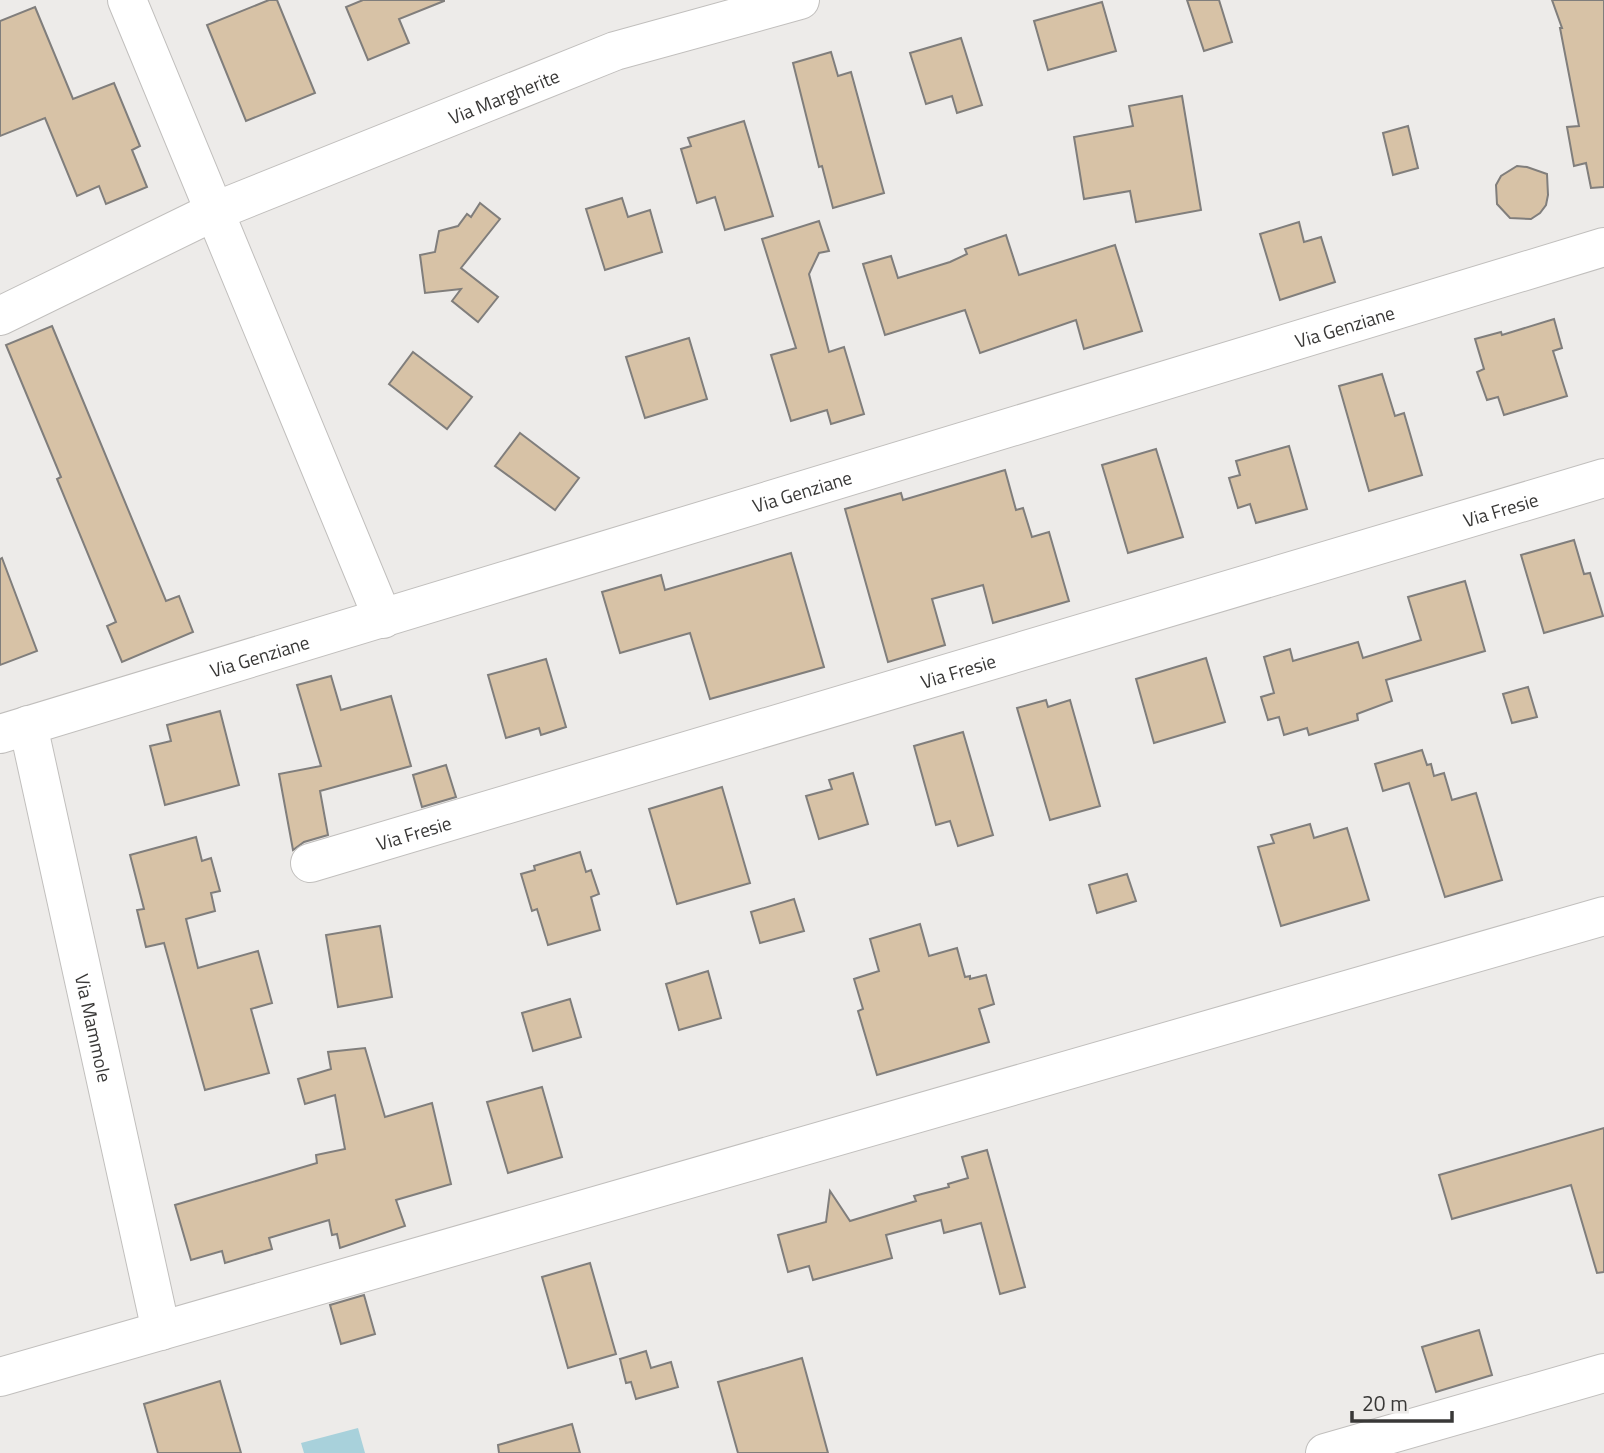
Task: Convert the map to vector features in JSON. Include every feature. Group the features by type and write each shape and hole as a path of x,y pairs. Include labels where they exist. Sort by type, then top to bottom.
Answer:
{"street":[{"path":"127,0 383,619"},
{"name":"Via Margherite","path":"0,316 213,212 615,51 800,0"},
{"name":"Via Genziane","path":"14,730 1604,247"},
{"name":"Via Fresie","path":"310,863 1604,478"},
{"name":"Via Mammole","path":"14,730 161,1331"},
{"path":"0,1377 1604,916"},
{"path":"1325,1453 1604,1373"}],"water":[{"path":"358,1428 365,1453 304,1453 301,1443"}],"building":[{"path":"269,0 277,0 315,93 246,121 207,25"},
{"path":"363,0 444,1 399,19 409,43 368,60 346,7"},
{"path":"1187,0 1219,0 1232,42 1204,51"},
{"path":"1552,0 1604,0 1604,187 1591,188 1586,163 1574,166 1567,127 1579,126 1562,28"},
{"path":"1102,2 1116,51 1048,70 1034,21"},
{"path":"35,7 73,99 114,83 140,146 132,150 147,187 106,204 99,186 77,196 45,118 0,136 0,21"},
{"path":"961,38 982,105 957,113 952,96 926,104 910,53"},
{"path":"831,52 838,76 851,72 884,193 833,208 822,166 819,167 793,63"},
{"path":"1182,96 1201,210 1136,222 1130,191 1084,199 1074,137 1133,126 1129,106"},
{"path":"744,121 773,216 725,230 715,197 697,203 681,149 691,146 688,138"},
{"path":"1408,126 1418,168 1393,175 1383,133"},
{"path":"1517,166 1547,174 1546,205 1531,219 1510,218 1497,204 1496,185 1501,176"},
{"path":"622,198 628,217 650,210 662,252 605,270 586,209"},
{"path":"480,203 500,219 461,268 498,297 478,322 452,301 461,289 425,293 420,255 435,252 439,231 458,226 467,214 471,217"},
{"path":"819,221 829,251 819,253 809,274 829,352 844,347 864,414 831,424 827,410 791,421 771,355 796,348 762,239"},
{"path":"1299,222 1304,242 1321,237 1335,282 1280,300 1260,234"},
{"path":"1006,235 1019,275 1115,245 1142,331 1084,349 1076,320 980,353 965,310 885,335 863,264 891,256 898,278 950,262 967,254 965,249"},
{"path":"1554,319 1562,348 1553,351 1567,396 1504,415 1498,397 1487,400 1477,372 1484,369 1475,339 1501,332 1502,335"},
{"path":"52,326 166,601 179,596 193,632 122,662 107,626 116,622 57,479 61,477 6,345"},
{"path":"689,338 707,399 645,418 626,357"},
{"path":"413,352 472,397 447,429 389,384"},
{"path":"1382,374 1395,416 1404,413 1422,475 1369,491 1339,386"},
{"path":"520,433 579,478 555,510 495,466"},
{"path":"1289,446 1307,509 1256,523 1250,504 1238,508 1229,478 1240,475 1236,461"},
{"path":"1156,449 1183,537 1128,553 1102,465"},
{"path":"1005,470 1016,510 1023,508 1032,537 1049,532 1069,601 993,623 983,585 932,599 945,645 888,662 845,509 901,493 903,500"},
{"path":"1574,540 1584,574 1590,573 1603,616 1544,633 1521,555"},
{"path":"791,553 824,667 710,699 690,633 620,653 602,592 661,575 665,590"},
{"path":"2,558 37,651 0,665 0,559"},
{"path":"1465,581 1485,651 1386,680 1392,701 1357,714 1358,720 1309,735 1307,728 1284,735 1279,717 1268,720 1261,697 1274,693 1264,657 1290,649 1293,661 1358,642 1363,658 1421,640 1408,597"},
{"path":"1206,658 1225,722 1154,743 1136,679"},
{"path":"546,659 566,727 541,735 539,728 506,738 488,675"},
{"path":"331,676 341,710 391,696 411,766 320,791 328,835 304,842 293,850 279,774 321,766 297,685"},
{"path":"1528,687 1537,717 1512,723 1503,694"},
{"path":"1046,700 1048,707 1070,700 1100,806 1050,820 1017,708"},
{"path":"220,711 239,785 165,805 150,746 171,741 167,725"},
{"path":"963,732 993,835 958,846 950,821 936,825 914,746"},
{"path":"1422,750 1427,765 1431,764 1434,776 1444,773 1452,800 1476,793 1502,880 1445,897 1409,783 1383,791 1375,764"},
{"path":"446,765 456,797 422,807 413,775"},
{"path":"853,773 868,824 819,839 806,796 832,789 829,780"},
{"path":"722,787 750,883 677,904 649,809"},
{"path":"1310,824 1314,838 1347,828 1369,900 1281,926 1258,847 1274,843 1271,835"},
{"path":"196,837 202,861 211,858 220,891 211,893 215,911 186,919 198,968 258,951 272,1003 251,1009 269,1073 205,1090 164,943 146,947 137,910 144,909 130,855"},
{"path":"580,852 586,872 591,870 599,894 591,897 600,930 548,945 537,909 532,911 521,874 535,870 534,866"},
{"path":"1127,874 1136,901 1097,913 1089,885"},
{"path":"794,899 804,931 760,943 751,912"},
{"path":"920,924 929,956 957,948 965,977 970,976 970,979 986,975 994,1004 979,1009 989,1042 877,1075 858,1011 863,1009 854,979 879,971 870,939"},
{"path":"380,926 392,997 338,1007 326,935"},
{"path":"708,971 721,1018 679,1030 666,984"},
{"path":"570,999 581,1037 533,1051 522,1013"},
{"path":"365,1048 385,1117 432,1103 451,1184 396,1200 405,1226 340,1248 337,1234 332,1235 329,1220 269,1238 272,1249 225,1263 222,1251 191,1260 175,1205 317,1163 316,1155 345,1149 335,1095 305,1104 298,1079 331,1069 328,1052"},
{"path":"542,1087 562,1157 508,1173 487,1102"},
{"path":"1604,1128 1604,1272 1597,1273 1571,1185 1452,1219 1439,1175"},
{"path":"987,1150 1025,1287 1000,1294 981,1223 944,1233 941,1220 886,1235 892,1258 813,1280 809,1266 788,1272 778,1235 826,1222 830,1191 850,1221 916,1201 914,1196 949,1187 948,1184 968,1178 962,1157"},
{"path":"590,1263 616,1354 568,1368 542,1277"},
{"path":"364,1295 375,1334 341,1344 330,1305"},
{"path":"1479,1330 1492,1375 1436,1392 1422,1347"},
{"path":"646,1351 651,1368 671,1362 678,1387 636,1399 631,1382 626,1383 620,1359"},
{"path":"802,1358 828,1453 738,1453 718,1382"},
{"path":"220,1381 241,1453 158,1453 144,1404"},
{"path":"572,1424 580,1453 499,1453 498,1445"}]}
